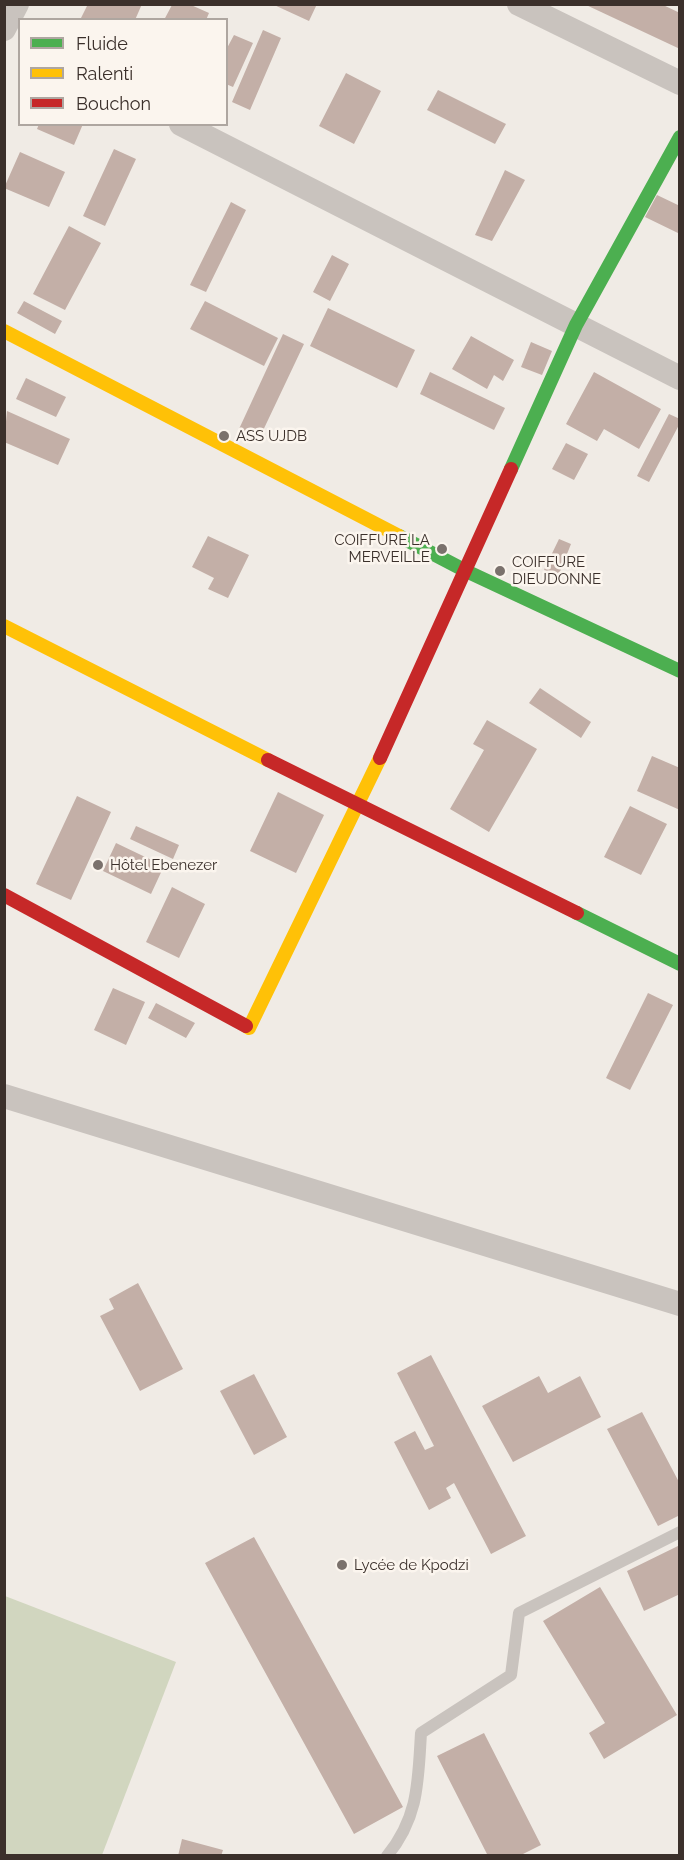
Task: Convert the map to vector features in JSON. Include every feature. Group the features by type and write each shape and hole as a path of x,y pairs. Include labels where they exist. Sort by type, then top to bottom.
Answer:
{"street":[{"path":"4,29 17,4"},
{"path":"519,4 680,83"},
{"path":"4,34 18,41"},
{"path":"185,126 680,378"},
{"path":"4,895 249,1028 358,806 576,325 680,137"},
{"path":"4,330 466,571 680,670"},
{"path":"4,626 358,806 680,964"},
{"path":"4,1096 680,1304"}],"lane":[{"path":"387,1856 404,1835 417,1793 421,1733 511,1675 519,1613 680,1532"}],"green space":[{"path":"5,1596 176,1662 102,1855 5,1855"}],"building":[{"path":"88,4 142,4 136,18 81,18"},
{"path":"272,4 317,4 309,21"},
{"path":"584,4 661,4 680,13 680,49"},
{"path":"172,5 191,5 209,13 207,18 165,18"},
{"path":"263,30 281,38 250,110 232,102"},
{"path":"234,35 253,43 233,87 228,85 228,46"},
{"path":"346,73 381,91 354,144 319,126"},
{"path":"438,90 506,124 495,144 427,110"},
{"path":"38,126 82,126 74,145 37,129"},
{"path":"114,149 136,159 105,226 83,216"},
{"path":"20,152 65,172 49,207 4,188"},
{"path":"505,170 525,180 492,241 475,235"},
{"path":"657,195 680,206 680,234 645,217"},
{"path":"231,202 246,210 206,292 190,285"},
{"path":"69,226 101,243 65,310 33,294"},
{"path":"332,255 349,264 330,301 313,292"},
{"path":"24,301 62,321 55,334 17,313"},
{"path":"205,301 278,338 264,366 190,329"},
{"path":"328,308 415,350 397,388 310,346"},
{"path":"283,334 304,344 259,439 239,429"},
{"path":"471,336 514,360 503,381 494,375 487,389 452,369"},
{"path":"531,342 552,351 542,375 521,367"},
{"path":"430,372 505,408 494,430 420,394"},
{"path":"594,372 661,409 639,449 604,429 597,441 566,424"},
{"path":"26,378 66,397 56,417 16,399"},
{"path":"7,411 70,439 58,465 4,442"},
{"path":"669,414 680,419 680,423 649,482 637,476"},
{"path":"566,443 588,454 574,480 552,469"},
{"path":"208,536 249,555 228,598 208,589 214,578 192,567"},
{"path":"559,539 571,544 557,579 544,570"},
{"path":"540,688 591,722 581,738 529,703"},
{"path":"487,720 537,749 489,832 450,809 484,750 473,744"},
{"path":"652,756 680,768 680,810 637,791"},
{"path":"278,792 324,815 296,873 250,851"},
{"path":"77,796 111,812 71,900 36,884"},
{"path":"630,806 667,824 641,875 604,857"},
{"path":"136,826 179,845 173,859 130,839"},
{"path":"116,843 164,866 151,894 103,871"},
{"path":"172,887 205,904 179,958 146,942"},
{"path":"113,988 145,1002 126,1045 94,1030"},
{"path":"648,993 673,1005 630,1090 606,1078"},
{"path":"156,1003 195,1023 186,1038 148,1018"},
{"path":"138,1283 183,1369 140,1391 100,1316 114,1309 109,1299"},
{"path":"431,1355 526,1536 491,1554 454,1483 446,1488 451,1498 429,1510 394,1442 415,1431 425,1450 434,1446 397,1373"},
{"path":"254,1374 287,1437 254,1455 220,1391"},
{"path":"539,1376 548,1393 580,1376 601,1417 513,1462 482,1406"},
{"path":"642,1412 680,1484 680,1515 658,1526 607,1429"},
{"path":"254,1537 403,1807 354,1834 205,1563"},
{"path":"680,1545 680,1594 644,1611 627,1571"},
{"path":"600,1587 677,1715 604,1759 589,1733 605,1723 543,1621"},
{"path":"484,1733 541,1845 519,1856 488,1856 437,1756"},
{"path":"182,1839 223,1850 221,1856 178,1856"}],"traffic: fast":[{"path":"511,469 576,325 680,137"},
{"path":"399,536 466,571 680,671"},
{"path":"577,913 680,964"}],"traffic: slow":[{"path":"4,331 399,536"},
{"path":"4,626 268,760"},
{"path":"246,1026 249,1028 380,758"}],"traffic: jam":[{"path":"380,758 511,469"},
{"path":"268,760 577,913"},
{"path":"4,895 246,1026"}],"place":[{"name":"ASS UJDB","path":"224,436"},
{"name":"COIFFURE LA MERVEILLE","path":"442,549"},
{"name":"COIFFURE DIEUDONNE","path":"500,571"},
{"name":"Hôtel Ebenezer","path":"98,865"},
{"name":"Lycée de Kpodzi","path":"342,1565"}]}
